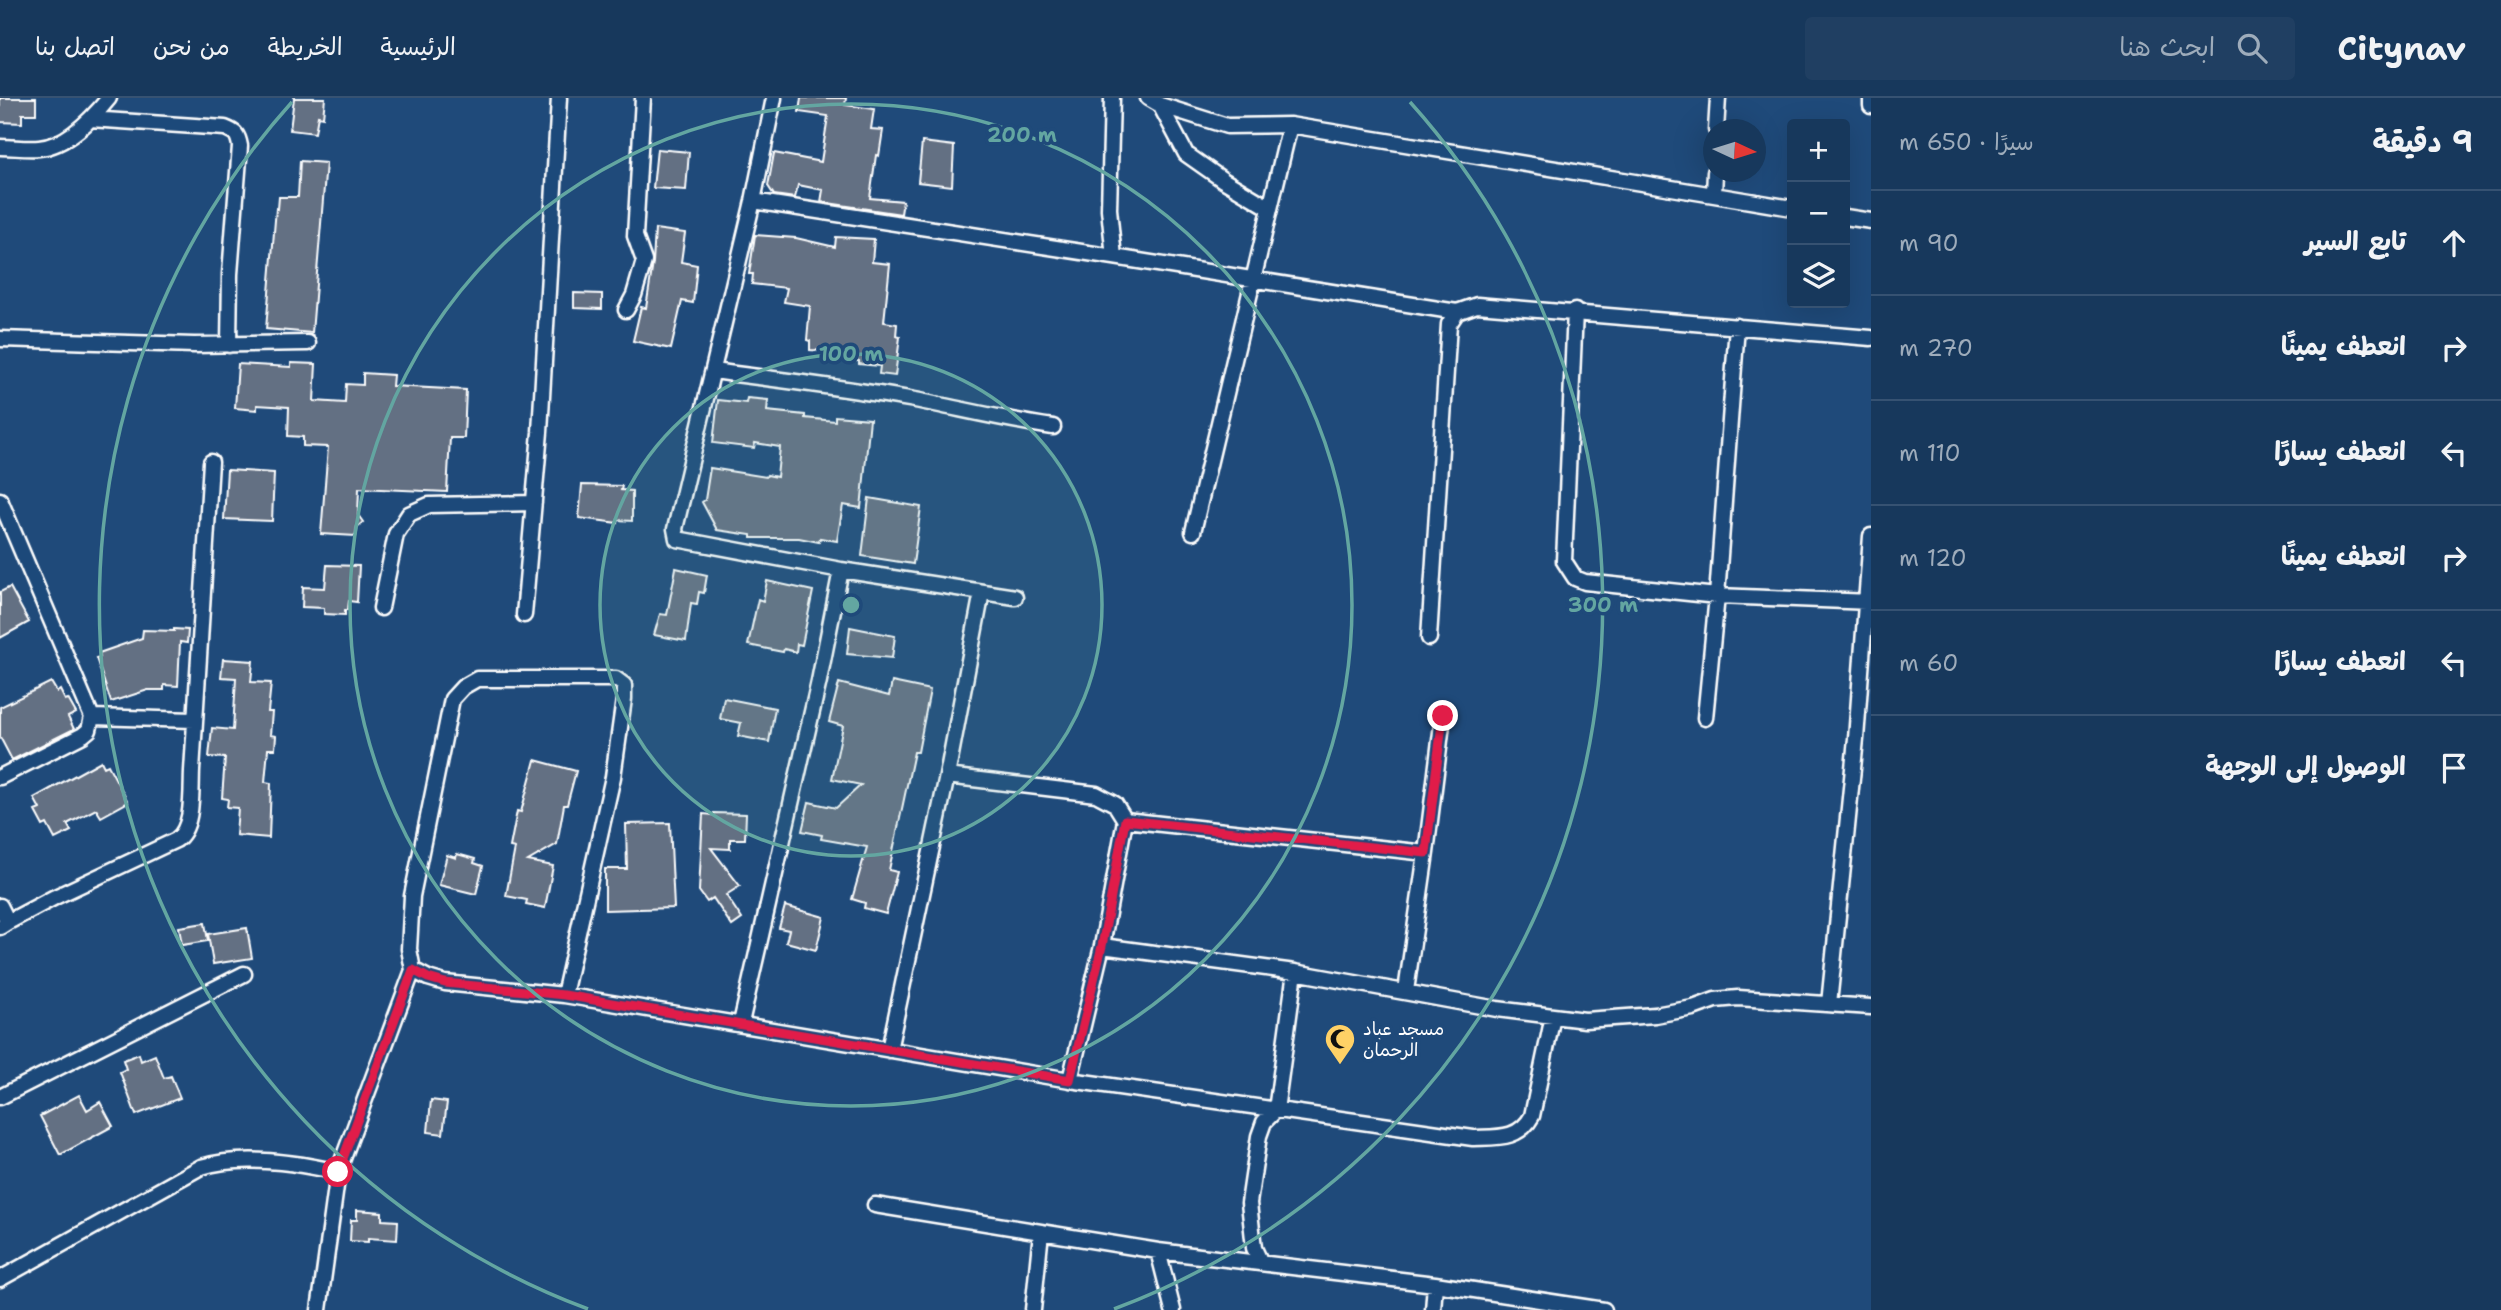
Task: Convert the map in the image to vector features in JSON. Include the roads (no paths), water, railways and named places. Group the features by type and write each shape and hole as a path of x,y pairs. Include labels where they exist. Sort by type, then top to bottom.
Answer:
{"street":[{"path":"0,147 40,148 57,144 90,119 109,98"},
{"path":"524,615 540,432 559,98"},
{"path":"626,310 634,295 644,261 635,236 643,98"},
{"path":"774,98 753,201 675,529 677,539 841,570 1014,597"},
{"path":"1112,98 1109,209 1114,257"},
{"path":"1717,119 1718,98"},
{"path":"1871,98 1871,106"},
{"path":"1154,101 1227,125 1290,125 1787,207"},
{"path":"1154,101 1186,154 1270,208"},
{"path":"90,119 225,128 238,136 240,146 230,274 229,345"},
{"path":"1193,532 1290,125"},
{"path":"1714,195 1715,182"},
{"path":"753,201 1457,312 1477,305 1574,311 1871,338"},
{"path":"1850,218 1871,222"},
{"path":"1574,311 1564,561 1575,578 1585,582 1717,596 1869,602"},
{"path":"1429,638 1449,324 1457,312"},
{"path":"1705,718 1737,326"},
{"path":"0,339 229,345 308,343"},
{"path":"713,371 918,401 1053,427"},
{"path":"0,906 4,924 181,837 188,818 211,462"},
{"path":"0,500 92,717 89,730 83,735 0,777"},
{"path":"381,608 396,534 409,513 429,505 534,503"},
{"path":"1829,1004 1869,602 1871,536"},
{"path":"741,1023 820,681 841,570"},
{"path":"890,1050 982,592"},
{"path":"319,1310 338,1172 413,970 409,941 412,896 452,699 463,687 477,679 616,679 624,685 617,750 564,995"},
{"path":"1406,992 1443,716"},
{"path":"92,717 194,720"},
{"path":"947,776 1096,794 1115,804 1125,820 1102,946 1070,1080"},
{"path":"1125,820 1426,853"},
{"path":"1102,946 1295,972 1497,1009 1585,1020 1655,1015 1715,1000 1738,998 1871,1007"},
{"path":"413,970 445,983 564,995 1070,1080 1473,1138 1505,1137 1526,1128 1532,1116 1553,1016"},
{"path":"1261,1263 1254,1248 1249,1203 1259,1136 1264,1122 1276,1110 1295,972"},
{"path":"0,1097 244,974"},
{"path":"0,1279 201,1167 216,1162 240,1160 315,1167 338,1172"},
{"path":"875,1205 1158,1251 1435,1284 1561,1307 1604,1310"},
{"path":"1033,1310 1041,1232"},
{"path":"1158,1251 1173,1310"},
{"path":"1433,1310 1435,1284"}],"place":[{"name":"مسجد عباد الرحمان","path":"1340,1066"}]}
